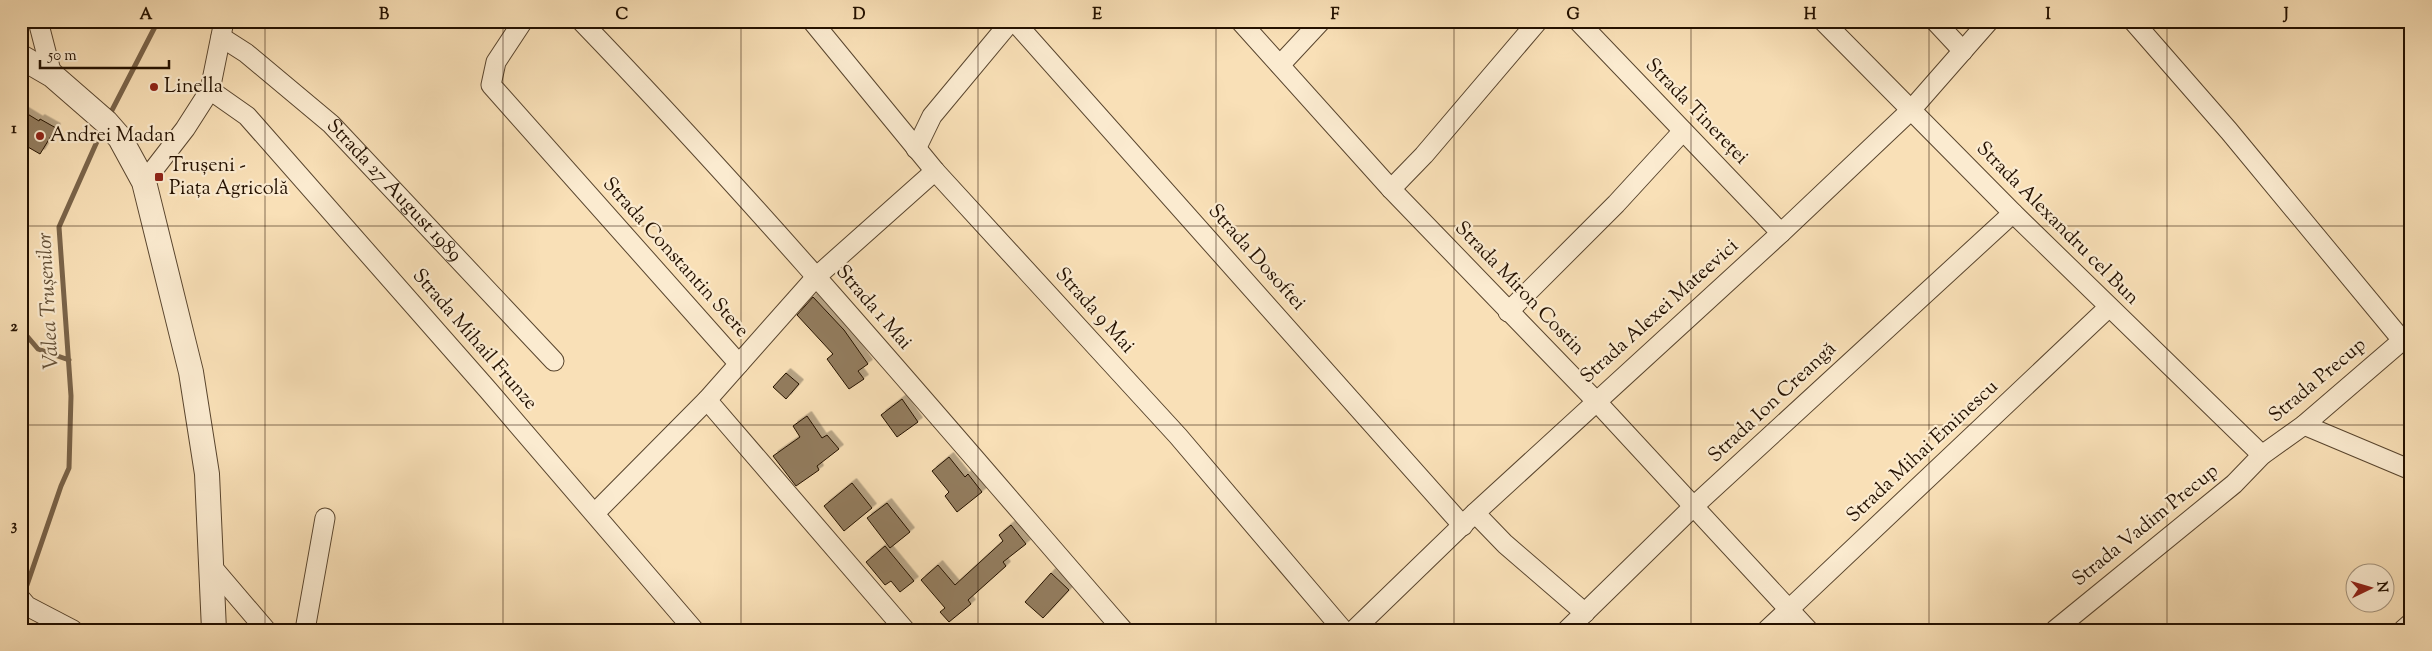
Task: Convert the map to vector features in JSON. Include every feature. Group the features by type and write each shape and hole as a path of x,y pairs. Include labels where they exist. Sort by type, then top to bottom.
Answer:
{"street":[{"path":"38,21 52,75"},
{"name":"Strada Constantin Stere","path":"522,21 496,62 491,85 738,364 707,400 595,514"},
{"name":"Strada 1 Mai","path":"581,21 677,121 816,276 1123,630"},
{"name":"Strada 9 Mai","path":"812,21 935,171 1178,436 1344,630"},
{"path":"916,149 932,116 1012,21"},
{"name":"Strada Dosoftei","path":"1012,21 1469,519 1505,544 1585,612"},
{"name":"Strada Miron Costin","path":"1240,21 1391,189 1596,401 1808,630"},
{"path":"1280,65 1321,21"},
{"path":"1391,189 1424,155 1538,21"},
{"name":"Strada Tinereței","path":"1578,21 1781,233"},
{"name":"Strada Alexandru cel Bun","path":"1823,21 2013,213 2262,454"},
{"path":"1935,21 1963,51"},
{"name":"Strada Alexei Mateevici","path":"1354,630 1469,519 1781,233 1911,110 1989,21"},
{"path":"2133,21 2406,337"},
{"name":"Strada 27 August 1989","path":"210,90 222,29"},
{"name":"Strada 27 August 1989","path":"222,29 246,53 331,124 554,361"},
{"path":"21,57 52,75 106,122 120,138 144,182 191,372 207,474 213,568 214,630"},
{"path":"144,182 185,129 210,90"},
{"name":"Strada Mihail Frunze","path":"210,90 247,116 406,295 694,630"},
{"path":"1508,312 1616,204 1683,130"},
{"path":"738,364 816,276 935,171"},
{"name":"Strada Ion Creangă","path":"1567,630 1694,506 2013,213"},
{"name":"Strada Mihai Eminescu","path":"1767,630 2109,307"},
{"name":"Strada Precup","path":"2262,454 2304,425 2406,337"},
{"path":"707,400 905,630"},
{"path":"2304,425 2411,470"},
{"name":"Strada Vadim Precup","path":"2055,630 2234,484 2262,454"},
{"path":"305,630 325,518"},
{"path":"213,568 266,630"},
{"path":"23,600 73,630"},
{"path":"2403,630 2411,623"}],"building":[{"name":"Andrei Madan","path":"21,110 39,121 40,119 56,128 40,154 21,143"},
{"path":"813,297 844,330 868,364 858,371 864,379 849,389 827,359 833,354 797,315"},
{"path":"786,373 799,384 786,399 773,387"},
{"path":"902,399 918,422 897,437 881,415"},
{"path":"807,416 822,438 827,435 839,449 817,466 819,470 796,486 773,456 800,437 793,426"},
{"path":"949,457 965,477 968,474 982,492 957,512 945,496 949,492 932,471"},
{"path":"852,483 872,508 844,531 824,506"},
{"path":"887,503 910,532 890,548 867,518"},
{"path":"1011,525 1026,544 1003,562 1006,566 968,600 971,604 949,622 940,612 945,608 921,580 938,565 955,585 1003,541 999,535"},
{"path":"885,546 914,581 900,592 891,581 885,585 866,562"},
{"path":"1051,573 1069,590 1043,618 1025,602"}],"waterway":[{"name":"Valea Trușenilor","path":"109,116 158,21"},
{"name":"Valea Trușenilor","path":"21,590 27,585 69,468 71,396 59,227 103,128"},
{"path":"21,329 38,349 69,360"}],"place":[{"name":"Linella","path":"154,87"},
{"name":"Andrei Madan","path":"40,136"},
{"name":"Trușeni - Piața Agricolă","path":"159,177"}]}
